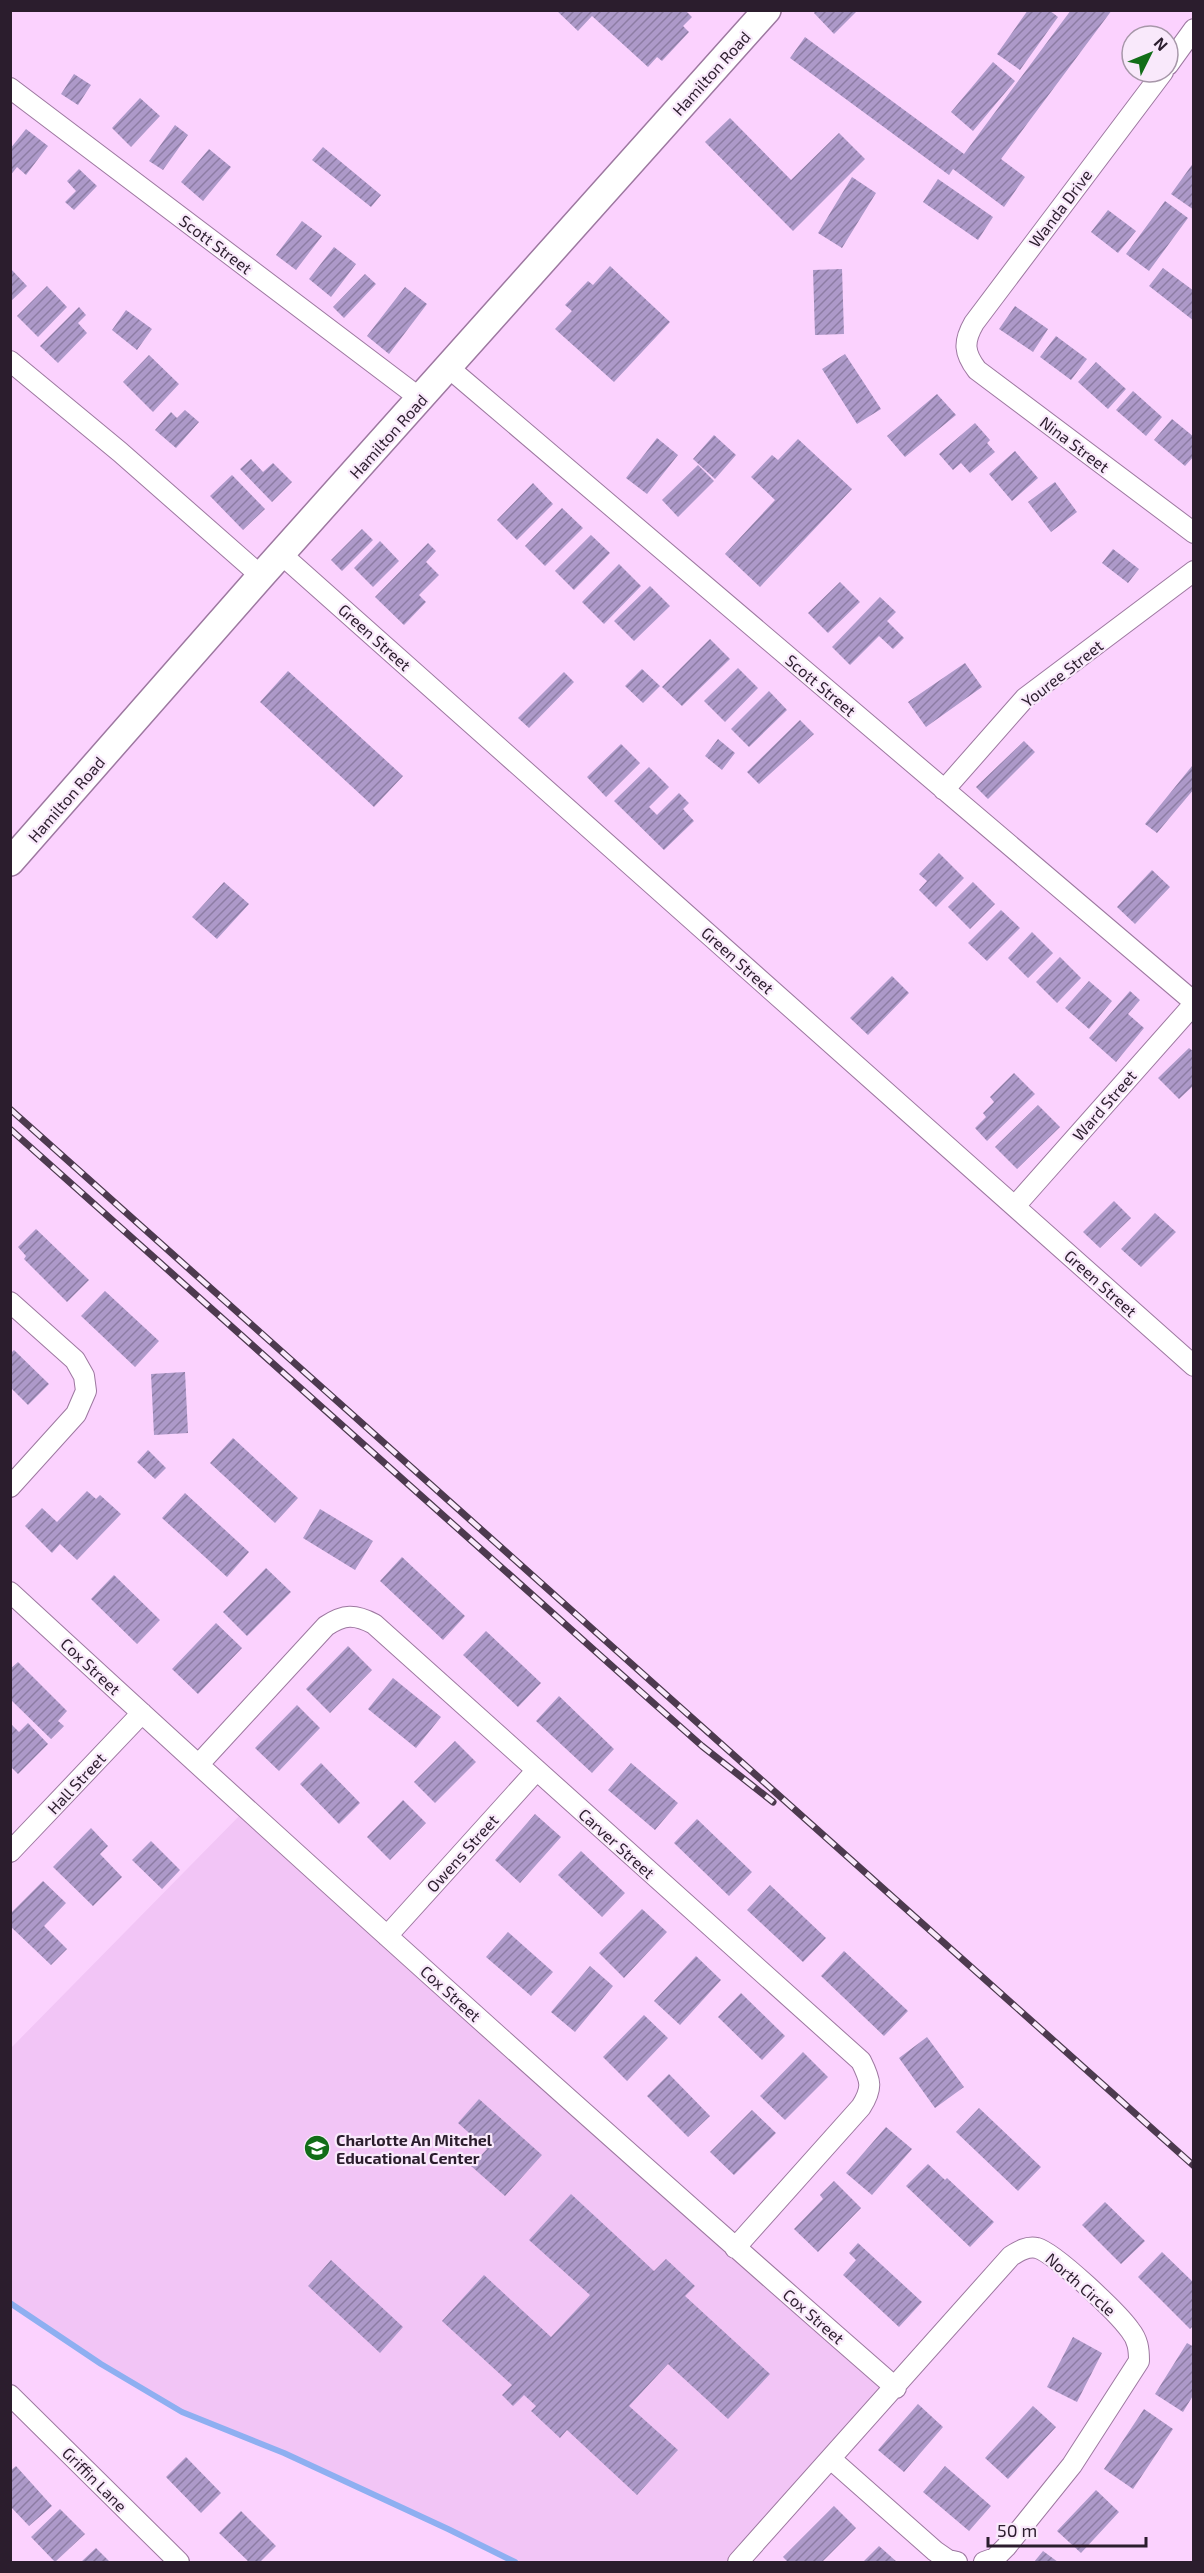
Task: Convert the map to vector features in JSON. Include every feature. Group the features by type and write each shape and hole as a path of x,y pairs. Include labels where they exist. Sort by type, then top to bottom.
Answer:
{"street":[{"name":"Hamilton Road","path":"10,862 261,576 767,10"},
{"path":"1180,48 1194,29"},
{"name":"Wanda Drive","path":"965,347 967,335 974,323 1154,84"},
{"name":"Scott Street","path":"10,88 421,399"},
{"name":"Nina Street","path":"965,347 968,358 977,370 1194,533"},
{"path":"10,361 120,452 261,576"},
{"name":"Scott Street","path":"449,368 1194,1003"},
{"name":"Green Street","path":"281,554 1194,1366"},
{"name":"Youree Street","path":"944,790 1025,698 1194,571"},
{"name":"Ward Street","path":"1015,1206 1194,1003"},
{"path":"10,1302 75,1360 84,1376 86,1391 76,1414 10,1487"},
{"name":"Cox Street","path":"10,1592 387,1936 735,2248 896,2388"},
{"name":"Carver Street","path":"199,1764 326,1626 339,1617 352,1615 374,1624 861,2061 869,2077 870,2092 861,2107 735,2248"},
{"name":"Hall Street","path":"10,1852 142,1713"},
{"name":"Owens Street","path":"387,1936 536,1771"},
{"name":"North Circle","path":"738,2562 832,2460 1011,2256 1034,2247 1054,2257 1120,2318 1131,2331 1139,2346 1139,2361 1072,2465 1006,2547 995,2558 984,2562"},
{"name":"Griffin Lane","path":"10,2395 179,2562"},
{"path":"832,2460 936,2551 948,2560 957,2562"}],"shaded area":[{"name":"Charlotte An Mitchel Educational Center","path":"247,1808 896,2388 738,2562 515,2562 284,2453 182,2412 101,2364 11,2303 10,2049"}],"building":[{"path":"556,10 685,10 692,17 683,26 689,32 662,61 657,57 648,67 592,16 578,31"},
{"path":"816,10 858,10 834,34 814,13"},
{"path":"1028,10 1049,10 1058,17 1020,70 997,54"},
{"path":"1071,10 1112,10 1001,159 1025,177 1004,207 953,169 949,175 790,58 805,37 964,154"},
{"path":"993,62 1015,81 973,131 951,112"},
{"path":"74,74 91,85 78,105 61,94"},
{"path":"140,98 160,116 131,147 112,128"},
{"path":"730,118 791,180 839,133 865,159 793,231 705,142"},
{"path":"175,125 188,135 163,170 149,161"},
{"path":"26,129 48,146 26,175 17,167 10,176 10,149"},
{"path":"323,147 381,195 371,207 312,160"},
{"path":"209,149 231,167 203,201 181,182"},
{"path":"1194,162 1194,210 1171,194"},
{"path":"79,169 97,186 74,210 65,202 76,191 67,181"},
{"path":"852,177 876,193 842,248 818,233"},
{"path":"938,179 993,217 978,240 923,202"},
{"path":"1165,201 1188,218 1149,271 1126,254"},
{"path":"1108,210 1136,231 1118,253 1091,232"},
{"path":"302,221 322,236 296,270 276,255"},
{"path":"334,247 356,264 331,297 309,279"},
{"path":"610,266 670,322 614,382 555,329 572,311 565,305 588,281 593,285"},
{"path":"10,268 27,286 10,302"},
{"path":"1163,268 1194,291 1194,321 1149,286"},
{"path":"842,269 844,334 815,335 813,270"},
{"path":"365,274 376,284 344,318 333,307"},
{"path":"47,286 67,307 38,337 17,316"},
{"path":"405,287 427,304 389,354 367,336"},
{"path":"1015,306 1048,329 1033,352 999,329"},
{"path":"79,307 86,315 78,323 87,333 58,363 40,346"},
{"path":"126,310 152,329 137,350 112,330"},
{"path":"1056,336 1087,359 1071,380 1040,357"},
{"path":"845,354 881,409 857,424 822,369"},
{"path":"149,355 179,384 153,412 123,382"},
{"path":"1096,362 1126,389 1108,409 1078,382"},
{"path":"1133,391 1162,417 1146,436 1116,410"},
{"path":"937,394 956,415 905,457 887,436"},
{"path":"185,410 199,422 176,448 155,430 171,412 177,418"},
{"path":"1172,419 1194,437 1194,456 1185,466 1154,440"},
{"path":"975,423 990,440 987,443 995,452 970,473 961,463 953,470 939,454"},
{"path":"714,435 736,455 715,479 693,459"},
{"path":"657,438 678,455 647,494 626,478"},
{"path":"798,439 852,489 760,587 725,554 775,500 751,477 772,455 778,460"},
{"path":"1015,451 1038,478 1012,501 989,474"},
{"path":"251,459 263,472 273,463 292,482 272,502 240,469"},
{"path":"698,465 714,481 678,517 662,500"},
{"path":"232,475 265,509 243,530 210,496"},
{"path":"1055,482 1077,512 1051,532 1028,502"},
{"path":"533,483 553,504 517,540 497,520"},
{"path":"562,508 583,528 545,566 525,546"},
{"path":"362,529 373,540 342,571 331,560"},
{"path":"591,535 610,553 574,590 555,571"},
{"path":"380,541 399,561 373,587 354,568"},
{"path":"428,543 436,551 426,562 439,575 419,595 426,602 404,625 375,597"},
{"path":"1113,549 1139,569 1128,583 1102,563"},
{"path":"619,564 641,586 604,624 582,602"},
{"path":"840,582 860,602 828,633 808,613"},
{"path":"650,586 670,606 634,641 614,621"},
{"path":"880,597 896,612 887,621 904,638 893,649 879,636 850,665 832,647"},
{"path":"710,639 730,659 682,706 662,687"},
{"path":"965,663 982,687 926,727 908,702"},
{"path":"738,668 758,688 725,722 704,701"},
{"path":"642,669 660,686 643,703 625,686"},
{"path":"288,671 403,776 374,807 260,702"},
{"path":"564,672 574,682 529,728 518,718"},
{"path":"769,691 787,710 749,747 731,729"},
{"path":"800,720 814,734 759,784 747,772"},
{"path":"718,739 735,753 722,770 705,756"},
{"path":"1024,741 1035,752 988,799 976,787"},
{"path":"621,744 640,763 606,797 587,777"},
{"path":"1192,766 1194,789 1157,833 1145,824"},
{"path":"649,767 669,787 649,807 657,815 679,793 689,803 683,809 694,821 664,850 614,801"},
{"path":"939,853 964,878 936,907 919,890 927,881 919,874"},
{"path":"1152,870 1170,887 1135,924 1117,907"},
{"path":"224,882 249,904 217,939 192,917"},
{"path":"973,882 995,904 970,929 948,907"},
{"path":"1001,910 1020,928 987,961 968,943"},
{"path":"1032,932 1053,953 1028,978 1008,958"},
{"path":"1060,957 1081,978 1057,1003 1036,982"},
{"path":"892,976 909,993 868,1035 850,1018"},
{"path":"1089,981 1112,1001 1089,1029 1065,1008"},
{"path":"1130,991 1140,1000 1128,1014 1144,1028 1116,1062 1089,1038"},
{"path":"1189,1048 1194,1052 1194,1085 1179,1099 1158,1078"},
{"path":"1014,1073 1035,1094 987,1141 975,1128 986,1117 983,1113 994,1102 990,1097"},
{"path":"1038,1105 1060,1127 1017,1169 995,1147"},
{"path":"1114,1201 1131,1218 1100,1248 1083,1232"},
{"path":"1155,1213 1176,1232 1141,1267 1121,1249"},
{"path":"36,1229 89,1280 67,1302 24,1259 26,1256 18,1247"},
{"path":"105,1291 159,1341 135,1367 81,1316"},
{"path":"14,1350 49,1384 28,1405 12,1389 10,1391 10,1354"},
{"path":"185,1372 188,1433 154,1435 151,1374"},
{"path":"233,1438 298,1498 275,1523 210,1463"},
{"path":"148,1450 166,1468 155,1479 137,1462"},
{"path":"87,1491 96,1499 100,1495 121,1514 77,1560 60,1544 52,1553 25,1526 42,1508 57,1522"},
{"path":"185,1493 249,1552 227,1577 162,1518"},
{"path":"320,1509 373,1541 355,1570 303,1538"},
{"path":"402,1557 465,1616 443,1640 380,1581"},
{"path":"266,1568 291,1592 247,1636 223,1612"},
{"path":"114,1575 160,1620 137,1644 91,1599"},
{"path":"216,1623 242,1648 198,1694 172,1669"},
{"path":"486,1631 541,1683 518,1707 463,1655"},
{"path":"348,1646 372,1670 330,1713 306,1689"},
{"path":"18,1662 67,1711 58,1721 64,1726 51,1739 10,1699 10,1669"},
{"path":"393,1678 441,1717 416,1748 368,1709"},
{"path":"559,1696 614,1749 592,1773 536,1721"},
{"path":"297,1705 320,1728 279,1771 255,1748"},
{"path":"10,1723 19,1732 28,1723 48,1744 18,1774 10,1766"},
{"path":"455,1741 476,1762 435,1803 414,1782"},
{"path":"321,1763 360,1803 339,1824 300,1784"},
{"path":"631,1763 678,1803 655,1830 608,1790"},
{"path":"403,1800 426,1823 390,1860 367,1837"},
{"path":"535,1814 561,1837 520,1883 495,1860"},
{"path":"697,1819 752,1872 729,1896 674,1843"},
{"path":"91,1828 108,1846 100,1854 122,1877 93,1906 53,1867"},
{"path":"151,1841 180,1870 162,1889 132,1860"},
{"path":"581,1851 625,1893 602,1917 558,1875"},
{"path":"43,1881 66,1903 44,1926 67,1949 51,1965 10,1926 10,1914"},
{"path":"770,1885 826,1938 803,1962 747,1910"},
{"path":"642,1909 667,1932 624,1978 599,1953"},
{"path":"508,1932 553,1972 531,1996 486,1957"},
{"path":"844,1951 908,2011 884,2036 821,1976"},
{"path":"696,1956 721,1980 680,2025 654,2001"},
{"path":"590,1966 613,1986 575,2032 551,2012"},
{"path":"741,1993 785,2036 762,2060 718,2017"},
{"path":"644,2015 668,2038 627,2081 603,2057"},
{"path":"927,2037 964,2087 935,2108 899,2058"},
{"path":"803,2052 828,2077 785,2120 760,2096"},
{"path":"669,2074 710,2116 688,2137 647,2096"},
{"path":"479,2099 542,2155 505,2196 471,2166 487,2149 458,2123"},
{"path":"979,2108 1041,2167 1018,2191 956,2132"},
{"path":"752,2110 776,2133 734,2175 710,2152"},
{"path":"886,2127 912,2149 872,2195 846,2173"},
{"path":"928,2164 945,2180 947,2178 994,2222 970,2247 906,2186"},
{"path":"834,2181 861,2208 818,2252 794,2229 823,2199 820,2195"},
{"path":"571,2194 654,2271 666,2259 695,2286 685,2296 770,2374 728,2419 668,2364 629,2406 678,2450 637,2495 567,2430 560,2438 531,2411 536,2406 524,2395 513,2406 502,2395 512,2385 442,2321 484,2275 551,2337 590,2295 529,2240"},
{"path":"1105,2202 1145,2241 1121,2264 1082,2225"},
{"path":"858,2243 922,2302 899,2327 843,2275 856,2260 849,2253"},
{"path":"1162,2252 1194,2283 1194,2325 1190,2329 1138,2277"},
{"path":"331,2260 403,2327 380,2353 308,2286"},
{"path":"1073,2337 1102,2353 1077,2402 1047,2387"},
{"path":"1187,2343 1194,2347 1194,2394 1183,2412 1155,2394"},
{"path":"918,2404 943,2427 904,2472 878,2450"},
{"path":"1033,2406 1056,2427 1008,2479 985,2458"},
{"path":"1144,2409 1173,2429 1133,2489 1104,2469"},
{"path":"186,2457 221,2493 201,2513 166,2477"},
{"path":"16,2466 52,2506 29,2526 10,2506 10,2471"},
{"path":"945,2466 991,2506 969,2531 923,2492"},
{"path":"1096,2490 1119,2512 1081,2553 1057,2531"},
{"path":"834,2506 856,2528 822,2562 788,2562 783,2557"},
{"path":"60,2509 85,2534 55,2562 31,2537"},
{"path":"241,2511 276,2546 260,2562 249,2562 219,2533"},
{"path":"879,2546 897,2562 863,2562"},
{"path":"96,2548 110,2562 81,2562"},
{"path":"1043,2551 1058,2562 1034,2562"}],"waterway":[{"path":"10,2303 101,2364 182,2412 284,2453 515,2562"}],"railway":[{"path":"10,1109 1194,2166"},
{"path":"10,1129 702,1746 773,1802"}],"place":[{"name":"Charlotte An Mitchel Educational Center","path":"317,2148"}]}
